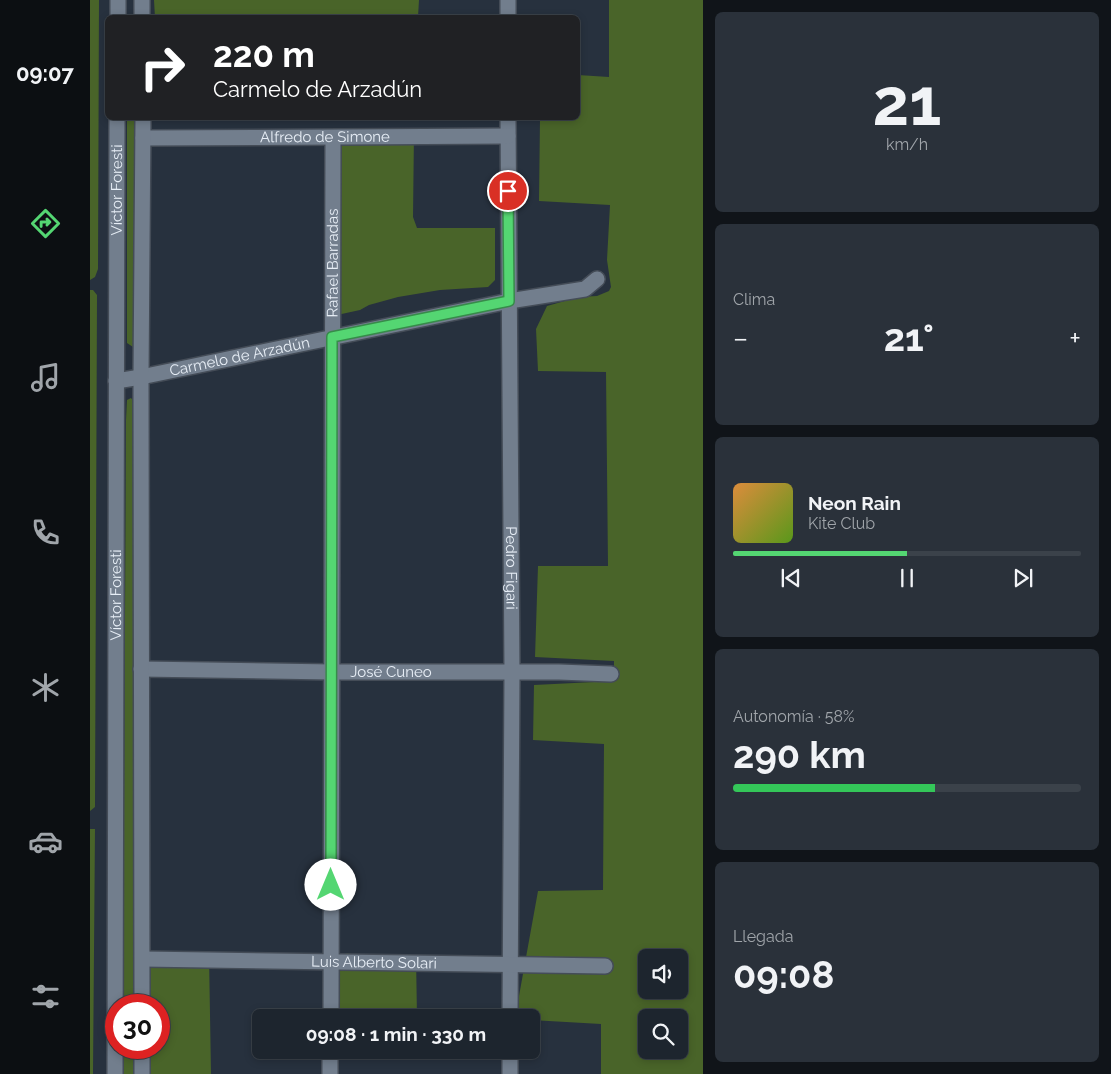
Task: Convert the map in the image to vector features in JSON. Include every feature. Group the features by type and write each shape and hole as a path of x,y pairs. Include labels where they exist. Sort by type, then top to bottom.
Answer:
{"street":[{"path":"118,0 118,15"},
{"path":"142,0 142,15"},
{"path":"508,0 508,15"},
{"name":"Víctor Foresti","path":"115,1074 117,120"},
{"name":"Víctor Foresti","path":"142,994 143,120"},
{"name":"Pedro Figari","path":"508,120 512,672 510,1009"},
{"name":"Alfredo de Simone","path":"143,138 508,136"},
{"name":"Rafael Barradas","path":"331,1009 333,138"},
{"name":"Carmelo de Arzadún","path":"116,381 509,301 585,289 597,279"},
{"name":"José Cuneo","path":"142,669 611,674"},
{"name":"Luis Alberto Solari","path":"143,959 605,966"},
{"path":"142,1059 142,1074"},
{"path":"330,1059 330,1074"},
{"path":"510,1059 510,1074"}],"green space":[{"path":"90,0 99,0 98,269 95,277 90,280"},
{"path":"154,0 419,0 418,15 155,15"},
{"path":"609,0 703,0 703,1074 601,1074 601,1024 540,1021 540,1009 517,1009 538,891 603,890 604,744 533,740 534,685 614,681 614,661 535,657 538,566 608,566 606,372 538,371 536,329 547,306 579,297 597,296 609,291 611,287 607,260 610,205 539,201 540,120 580,120 580,75 609,77"},
{"path":"127,120 139,120 140,345 133,347 127,343"},
{"path":"353,128 364,131 414,132 413,217 417,228 495,228 495,280 488,287 440,290 398,297 369,305 360,310 337,315 337,136 341,130"},
{"path":"90,290 93,290 97,295 95,807 90,811"},
{"path":"131,398 135,403 136,994 123,994 127,400"},
{"path":"90,829 95,829 93,1074 90,1074"},
{"path":"147,953 209,954 211,1074 147,1074 147,1059 170,1059 170,994 147,994"},
{"path":"347,953 370,958 416,956 417,1009 335,1009 337,958"},
{"path":"123,1059 136,1059 136,1074 123,1074"}],"route":[{"path":"331,885 332,337 509,301 508,191"}]}
